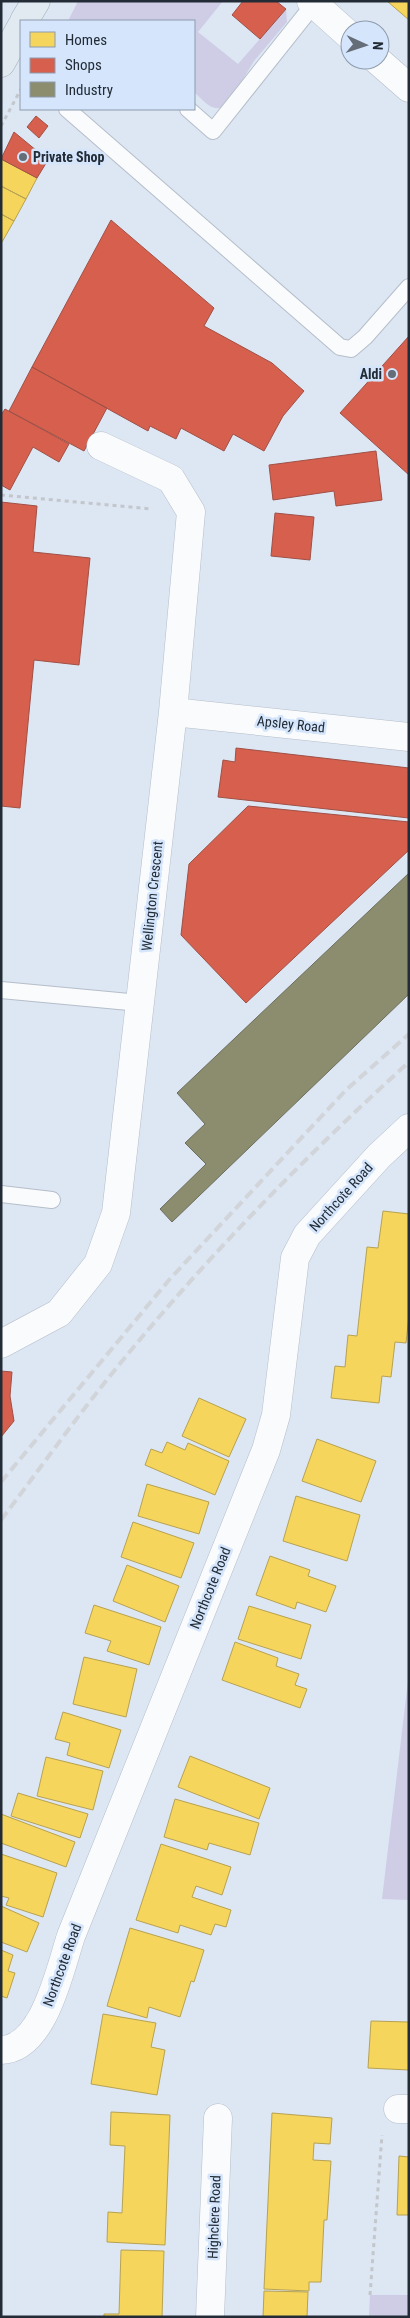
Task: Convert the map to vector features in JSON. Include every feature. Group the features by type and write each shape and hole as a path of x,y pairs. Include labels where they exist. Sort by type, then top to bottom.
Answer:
{"main road":[{"path":"25,20 36,1"},
{"path":"1,63 20,29"}],"street":[{"path":"313,3 340,27"},
{"path":"389,70 409,88"},
{"path":"101,446 171,479 191,512"},
{"name":"Wellington Crescent","path":"1,1344 59,1313 98,1264 116,1213 172,712 191,512"},
{"name":"Apsley Road","path":"172,712 409,737"},
{"name":"Northcote Road","path":"1,2050 10,2050 32,2035 44,2015 71,1936 266,1450 276,1415 296,1258 307,1235 379,1156 409,1128"},
{"name":"Highclere Road","path":"210,2317 218,2118"}],"lane":[{"path":"189,110 214,131 313,3"},
{"path":"68,110 340,347 351,349 365,337 409,287"},
{"path":"1,990 140,1003"},
{"path":"1,1194 52,1200"}],"path":[{"path":"1,126 20,91"},
{"path":"1,495 191,512"},
{"path":"370,2295 382,2132 403,2109"}],"shaded area":[{"path":"78,1 223,1 198,32 238,64 286,9 287,22 254,61 228,104 223,107 214,108 195,93 195,20 68,20"},
{"path":"409,1673 409,1900 382,1899"},
{"path":"370,2295 409,2295 409,2317 369,2317"}],"building: Homes":[{"path":"387,1 409,1 409,20"},
{"path":"1,159 37,178 26,199 1,186"},
{"path":"1,186 26,199 14,221 1,214"},
{"path":"1,214 14,221 2,242 1,242"},
{"path":"383,1211 409,1214 409,1315 406,1343 395,1342 391,1377 382,1376 379,1403 331,1398 335,1366 345,1367 348,1335 357,1336 367,1247 378,1248"},
{"path":"199,1398 246,1419 229,1457 182,1436"},
{"path":"317,1439 376,1461 361,1502 302,1481"},
{"path":"167,1442 185,1450 188,1443 229,1461 215,1495 145,1465 151,1449 162,1453"},
{"path":"147,1484 209,1502 199,1534 138,1516"},
{"path":"296,1496 360,1515 347,1561 283,1541"},
{"path":"133,1522 194,1543 181,1578 121,1557"},
{"path":"270,1556 310,1570 308,1576 336,1586 326,1612 297,1602 295,1609 256,1595"},
{"path":"127,1565 179,1586 165,1622 113,1601"},
{"path":"94,1605 161,1627 149,1665 107,1651 111,1641 85,1633"},
{"path":"249,1606 311,1625 301,1659 238,1639"},
{"path":"235,1642 278,1658 276,1666 299,1674 295,1685 307,1689 300,1708 222,1680"},
{"path":"84,1657 137,1669 126,1717 73,1704"},
{"path":"63,1712 121,1730 109,1768 67,1755 70,1743 55,1739"},
{"path":"190,1756 270,1788 259,1819 178,1787"},
{"path":"46,1757 103,1771 93,1810 37,1796"},
{"path":"18,1793 88,1814 80,1838 11,1816"},
{"path":"175,1799 259,1823 250,1855 209,1843 207,1850 164,1837"},
{"path":"1,1814 75,1842 66,1867 1,1843"},
{"path":"161,1844 231,1867 222,1895 196,1886 192,1897 231,1910 226,1927 215,1924 211,1935 180,1925 178,1933 136,1920"},
{"path":"1,1854 57,1873 43,1917 6,1905 9,1898 1,1896"},
{"path":"1,1906 39,1923 27,1952 1,1942"},
{"path":"130,1928 204,1950 194,1982 191,1981 180,2017 149,2007 147,2018 107,2006"},
{"path":"1,1950 13,1955 8,1971 15,1973 7,1998 1,1996"},
{"path":"103,2014 156,2023 151,2047 165,2050 157,2095 91,2084"},
{"path":"371,2021 409,2022 409,2070 368,2068"},
{"path":"111,2112 170,2115 165,2245 107,2242 108,2212 122,2213 125,2146 110,2145"},
{"path":"272,2113 332,2118 330,2144 314,2143 313,2160 331,2161 327,2220 324,2220 321,2282 309,2282 309,2291 264,2289"},
{"path":"399,2156 409,2157 409,2215 397,2215"},
{"path":"121,2250 164,2251 162,2317 104,2317 104,2314 119,2314"},
{"path":"264,2291 308,2292 307,2317 263,2317"}],"building: Shops":[{"path":"243,1 276,1 286,9 260,39 232,15"},
{"path":"36,116 48,126 39,138 27,127"},
{"name":"Private Shop","path":"14,132 48,160 37,178 1,159"},
{"path":"111,220 214,308 204,326 272,363 304,391 283,416 264,451 233,434 224,451 181,428 176,439 150,426 148,431 32,367"},
{"name":"Aldi","path":"409,336 409,475 340,413"},
{"path":"32,367 107,408 84,451 9,411"},
{"path":"5,409 69,444 59,462 33,447 10,490 1,485 1,415"},
{"path":"376,451 382,500 336,506 334,491 273,500 269,465"},
{"path":"1,502 37,506 33,552 90,558 79,665 34,660 20,808 1,806"},
{"path":"275,513 314,517 310,560 271,556"},
{"path":"236,748 409,768 409,818 218,797 223,760 235,762"},
{"path":"248,806 409,822 409,850 246,1003 181,935 189,864"},
{"path":"1,1371 12,1372 10,1396 14,1421 1,1437"}],"building: Industry":[{"path":"409,873 409,994 172,1222 160,1209 206,1164 185,1143 205,1124 177,1093"}],"railway":[{"path":"1,1482 169,1280 346,1090 409,1034"},
{"path":"1,1520 93,1398 213,1256 329,1137 409,1062"}],"place":[{"name":"Private Shop","path":"23,157"},
{"name":"Aldi","path":"392,374"}]}
